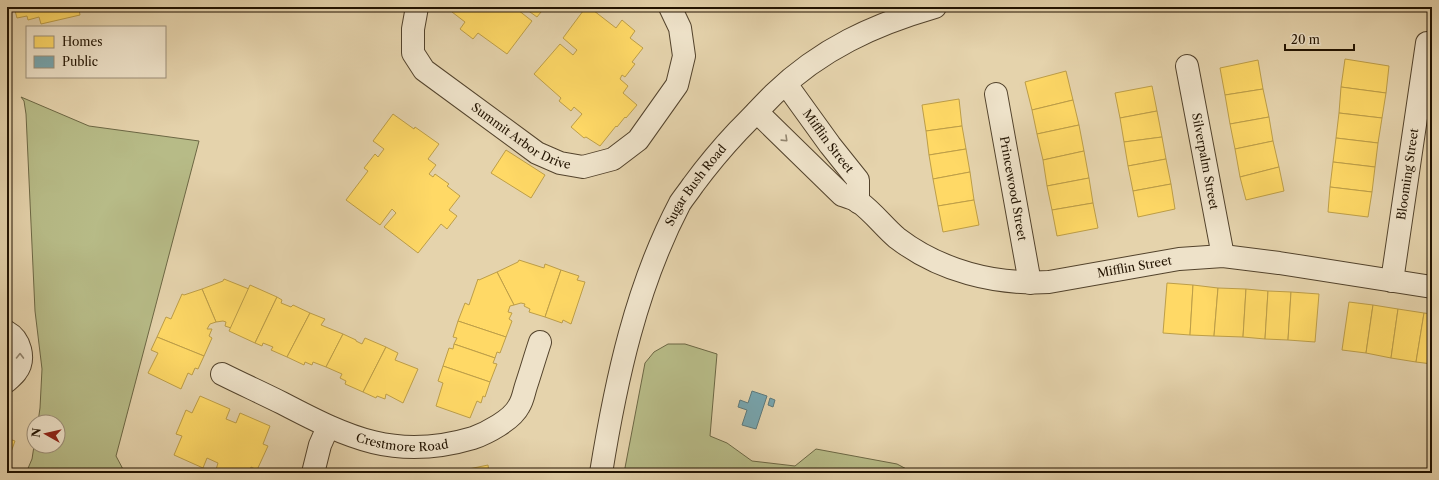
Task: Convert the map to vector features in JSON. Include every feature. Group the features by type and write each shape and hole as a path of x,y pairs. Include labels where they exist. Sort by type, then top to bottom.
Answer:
{"street":[{"name":"Summit Arbor Drive","path":"417,7 413,29 413,53 424,70 537,153 560,163 583,167 613,159 638,140 677,85 684,56 680,28 675,10"},
{"name":"Sugar Bush Road","path":"601,473 625,349 641,297 659,250 681,202 704,170 726,144 786,84 821,56 850,38 881,24 934,7"},
{"name":"Blooming Street","path":"1392,281 1427,43"},
{"name":"Silverpalm Street","path":"1187,66 1223,256"},
{"name":"Mifflin Street","path":"786,84 830,145 858,180 858,202"},
{"name":"Princewood Street","path":"996,94 1030,283"},
{"name":"Mifflin Street","path":"757,112 842,195 858,202 898,238 927,257 961,272 976,276 1009,282 1030,283 1068,279 1179,259 1223,256 1274,262 1432,287"},
{"path":"7,332 17,341 21,350 21,362 17,371 7,381"},
{"name":"Crestmore Road","path":"222,374 328,426 368,442 390,446 413,447 454,443 481,435 502,424 519,407 540,342"},
{"path":"313,473 320,445 328,426"}],"green space":[{"path":"21,97 89,126 199,141 116,456 125,473 26,473 33,454 66,454 66,414 39,414 42,369 35,311 26,114 24,101"},
{"path":"668,344 685,344 717,354 710,436 727,443 752,461 795,466 816,449 897,464 914,473 624,473 645,363 654,352"}],"building: Homes":[{"path":"14,7 86,8 79,9 80,15 41,24 39,17 28,20 27,16 17,18"},
{"path":"456,7 520,7 518,10 532,21 507,54 478,33 473,39 460,29 465,22 452,12"},
{"path":"523,7 545,7 537,17"},
{"path":"586,7 589,7 616,28 622,20 635,31 630,38 643,48 632,62 635,64 625,77 622,75 620,79 628,86 623,93 637,105 617,127 616,126 600,146 586,137 584,138 571,127 582,114 574,107 571,111 559,101 561,98 534,74 560,44 573,55 577,50 563,38"},
{"path":"1345,59 1389,66 1386,93 1341,87"},
{"path":"1258,60 1263,89 1225,95 1220,68"},
{"path":"1066,71 1073,100 1032,110 1025,82"},
{"path":"1152,86 1157,111 1120,118 1115,93"},
{"path":"1341,87 1386,93 1382,118 1339,113"},
{"path":"1263,89 1269,117 1230,124 1225,95"},
{"path":"959,99 962,126 926,131 922,105"},
{"path":"1073,100 1079,125 1037,134 1032,110"},
{"path":"1157,111 1162,137 1124,142 1120,118"},
{"path":"1339,113 1382,118 1378,143 1336,138"},
{"path":"393,114 439,144 428,159 436,165 429,174 433,177 435,174 449,184 447,186 460,196 449,210 457,216 447,229 441,224 418,253 384,227 396,213 392,209 380,225 346,200 368,171 364,168 375,154 378,157 384,149 373,141"},
{"path":"1269,117 1273,141 1235,149 1230,124"},
{"path":"1079,125 1084,151 1043,160 1037,134"},
{"path":"962,126 966,149 929,155 926,131"},
{"path":"1162,137 1166,159 1128,166 1124,142"},
{"path":"1336,138 1378,143 1375,167 1333,162"},
{"path":"1273,141 1279,167 1240,177 1235,149"},
{"path":"966,149 970,172 933,179 929,155"},
{"path":"506,150 545,175 531,198 491,173"},
{"path":"1084,151 1089,178 1047,186 1043,160"},
{"path":"1166,159 1171,184 1133,191 1128,166"},
{"path":"1333,162 1375,167 1372,192 1330,187"},
{"path":"1279,167 1284,191 1246,200 1240,177"},
{"path":"970,172 974,200 938,206 933,179"},
{"path":"1089,178 1093,203 1052,210 1047,186"},
{"path":"1171,184 1175,209 1138,217 1133,191"},
{"path":"1330,187 1372,192 1368,217 1328,212"},
{"path":"974,200 979,225 943,232 938,206"},
{"path":"1093,203 1098,228 1057,236 1052,210"},
{"path":"519,260 544,268 545,264 561,270 545,317 529,312 530,309 524,306 525,304 521,303 514,305 497,272 518,262"},
{"path":"561,270 579,276 577,280 585,282 571,324 563,320 562,323 545,317"},
{"path":"497,272 514,305 510,306 508,312 512,313 509,319 512,321 506,337 458,321 465,303 469,305 478,279 479,280"},
{"path":"224,279 249,289 231,328 225,326 226,322 216,322 202,289 223,281"},
{"path":"1167,283 1193,285 1190,335 1163,333"},
{"path":"250,285 277,297 255,343 229,331"},
{"path":"1193,285 1218,288 1214,336 1190,335"},
{"path":"1218,288 1246,289 1243,337 1214,336"},
{"path":"202,289 216,322 210,324 207,329 212,329 209,336 212,338 204,356 157,337 166,317 171,319 182,294 184,295"},
{"path":"1246,289 1268,291 1265,339 1243,337"},
{"path":"1268,291 1291,292 1288,340 1265,339"},
{"path":"1291,292 1319,294 1315,342 1288,340"},
{"path":"277,297 282,300 281,303 291,307 293,305 310,313 287,357 271,350 273,347 263,343 262,346 255,343"},
{"path":"1349,302 1373,305 1366,353 1342,350"},
{"path":"1373,305 1398,309 1391,358 1366,353"},
{"path":"1398,309 1424,313 1416,362 1391,358"},
{"path":"310,313 325,319 321,325 343,334 326,367 313,362 312,365 305,362 304,365 287,357"},
{"path":"1424,313 1432,314 1432,364 1416,362"},
{"path":"458,321 506,337 500,353 497,352 495,358 454,344 457,338 453,337"},
{"path":"343,334 362,344 365,338 386,347 363,392 345,384 346,381 340,378 342,374 326,367"},
{"path":"157,337 204,356 198,369 195,368 192,375 188,373 181,389 148,373 158,353 151,350"},
{"path":"454,344 495,358 493,363 497,364 490,382 443,366 449,348 453,349"},
{"path":"386,347 398,353 395,360 418,369 403,403 386,394 385,399 377,396 376,398 363,392"},
{"path":"443,366 490,382 485,397 483,396 481,403 477,401 470,418 436,406 443,383 438,381"},
{"path":"200,396 230,409 226,419 236,423 240,413 270,426 263,444 268,446 257,470 251,467 249,473 215,473 218,463 207,458 203,468 174,455 182,436 176,434 186,410 192,413"},
{"path":"7,438 15,441 7,463"},
{"path":"488,465 489,472 491,473 460,473 459,471"}],"building: Public":[{"path":"752,391 767,396 756,429 742,425 747,410 738,407 740,400 748,403"},
{"path":"770,398 775,400 773,407 768,405"}]}
